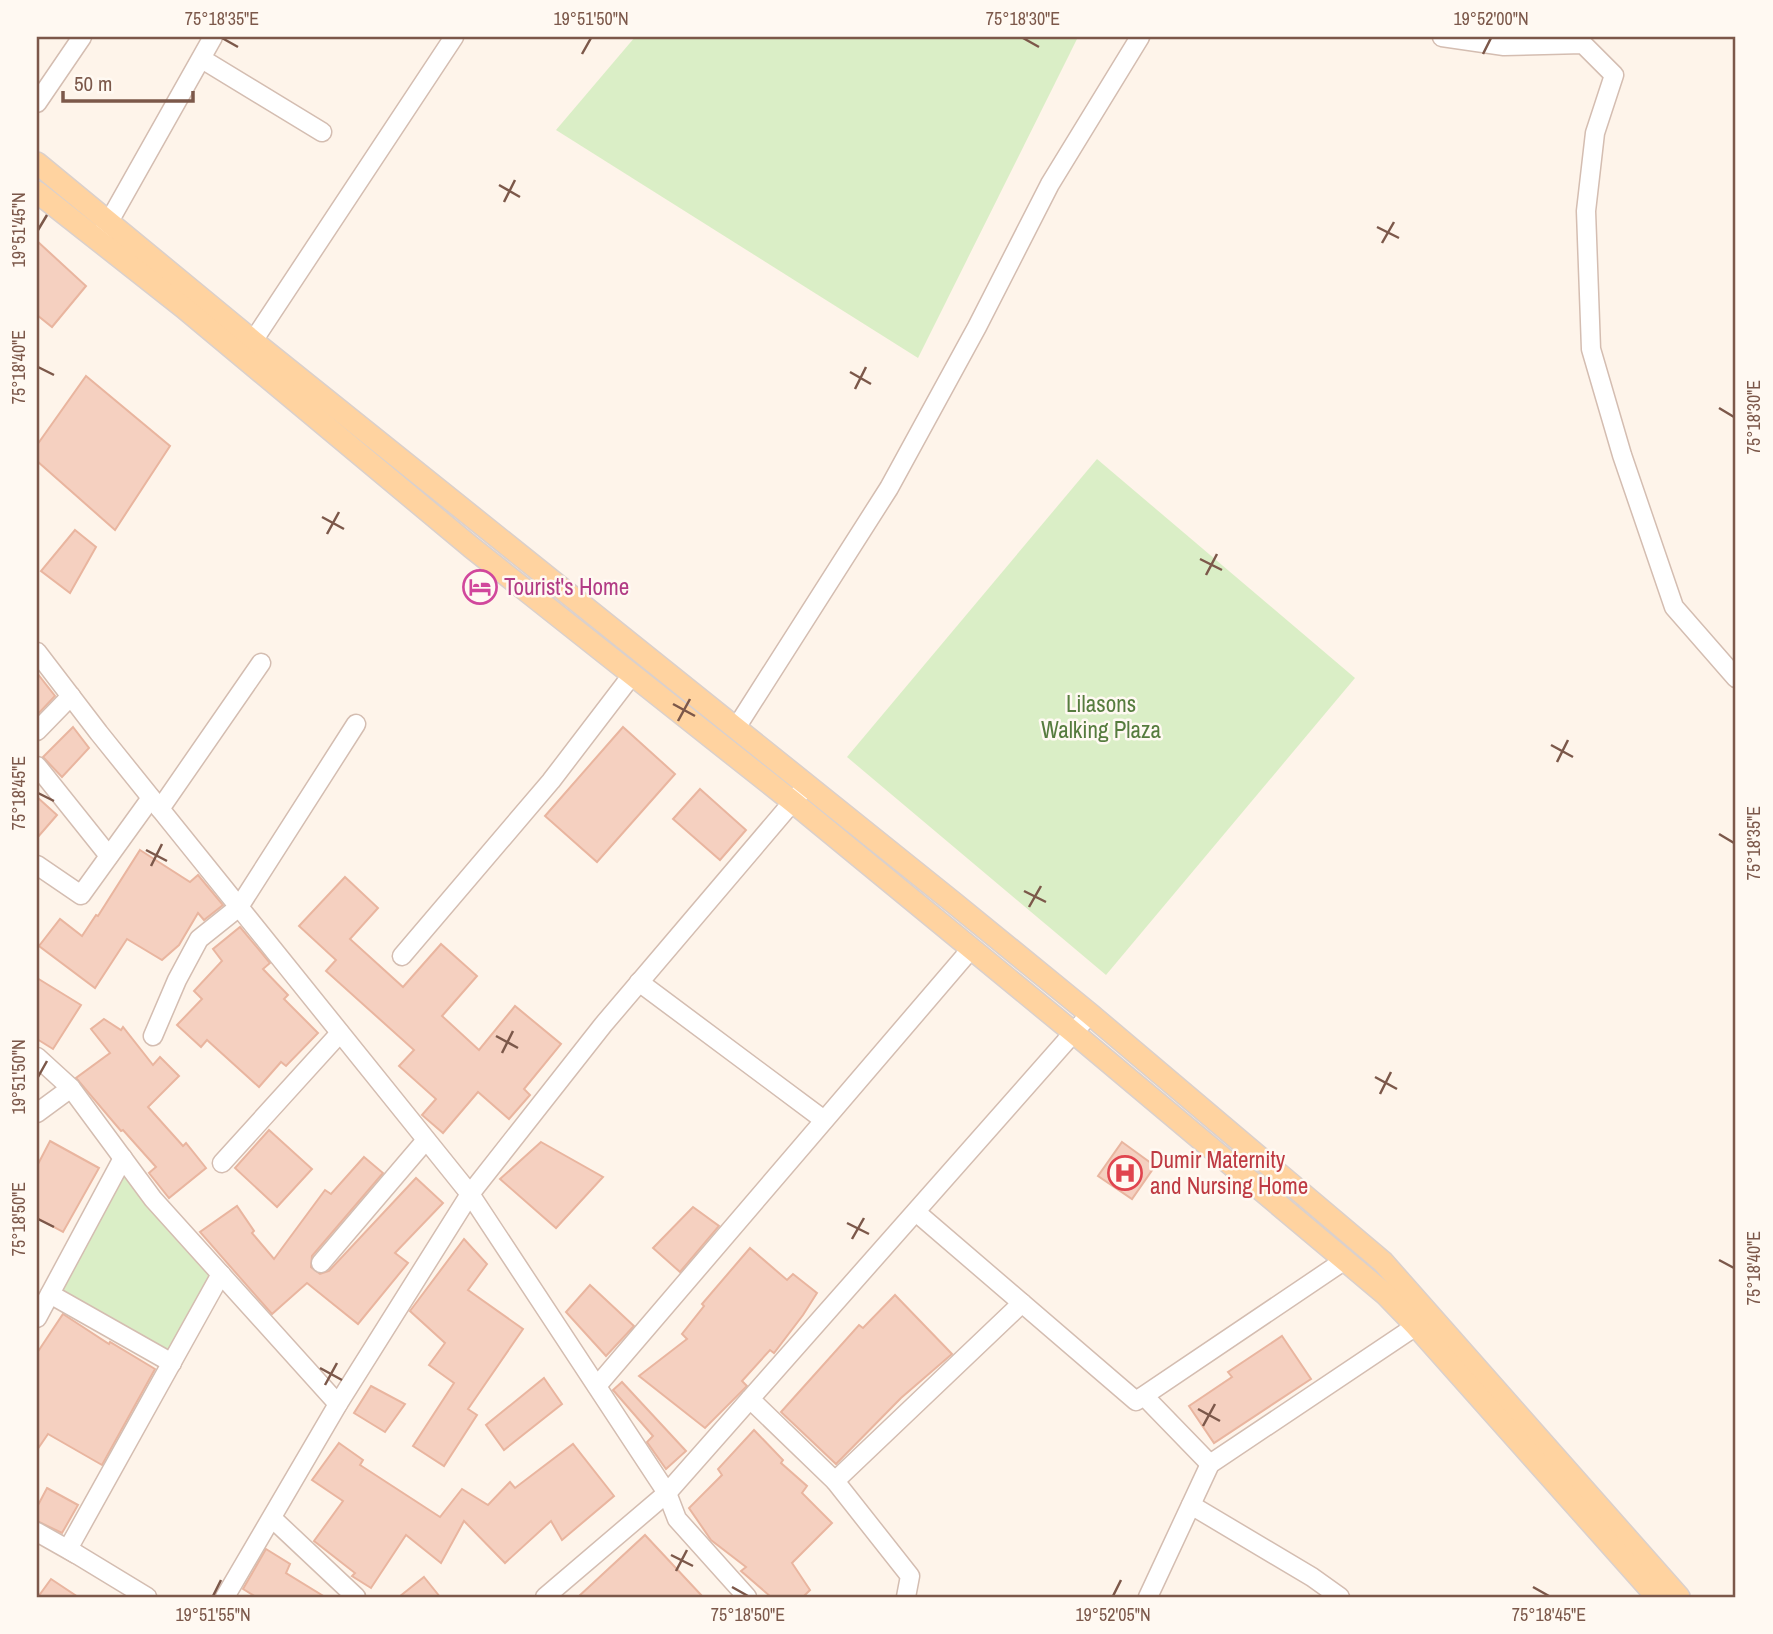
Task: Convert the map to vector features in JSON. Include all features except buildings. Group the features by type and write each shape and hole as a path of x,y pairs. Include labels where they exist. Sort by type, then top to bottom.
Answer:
{"main road":[{"path":"37,163 104,232 388,478 793,802 1385,1294 1657,1597"},
{"path":"37,192 104,232 253,341 808,784 1090,1014 1383,1262 1679,1597"},
{"path":"388,478 401,460"},
{"path":"595,646 610,627"}],"street":[{"path":"37,103 82,37"},
{"path":"104,232 213,37"},
{"path":"253,341 454,37"},
{"path":"736,728 888,488 977,327 1050,184 1140,37"},
{"path":"1442,37 1504,46 1583,44 1614,75 1595,133 1586,211 1591,349 1622,455 1674,607 1736,678"},
{"path":"202,59 321,132"},
{"path":"37,652 470,1194 667,1493 677,1519 747,1597"},
{"path":"37,886 45,871 37,865 81,895 261,663"},
{"path":"402,956 551,781 632,675"},
{"path":"37,731 71,696"},
{"path":"153,1036 177,980 199,939 239,907 356,724"},
{"path":"37,766 109,856"},
{"path":"225,1597 338,1404 470,1194 603,1025 808,784"},
{"path":"597,1386 971,949"},
{"path":"639,982 824,1121"},
{"path":"545,1597 667,1493 1090,1014"},
{"path":"222,1163 340,1033"},
{"path":"37,1057 71,1088 153,1199 338,1404"},
{"path":"37,1113 71,1088"},
{"path":"321,1263 426,1140"},
{"path":"37,1318 123,1158"},
{"path":"916,1212 1136,1401 1345,1260"},
{"path":"148,1597 68,1549 221,1274"},
{"path":"50,1294 172,1363"},
{"path":"835,1481 1022,1303"},
{"path":"1148,1597 1210,1464 1416,1326"},
{"path":"1144,1396 1210,1464"},
{"path":"750,1399 835,1481 910,1576 906,1597"},
{"path":"1191,1505 1312,1577 1340,1597"},
{"path":"272,1518 356,1597"},
{"path":"37,1532 86,1560"}],"green space":[{"path":"635,37 1078,37 918,358 556,130"},
{"name":"Lilasons Walking Plaza","path":"1097,459 1355,678 1106,975 847,757"},
{"path":"124,1176 213,1276 171,1351 58,1291"}],"place":[{"name":"Tourist's Home","path":"480,587"},
{"name":"Dumir Maternity and Nursing Home","path":"1125,1173"}]}
